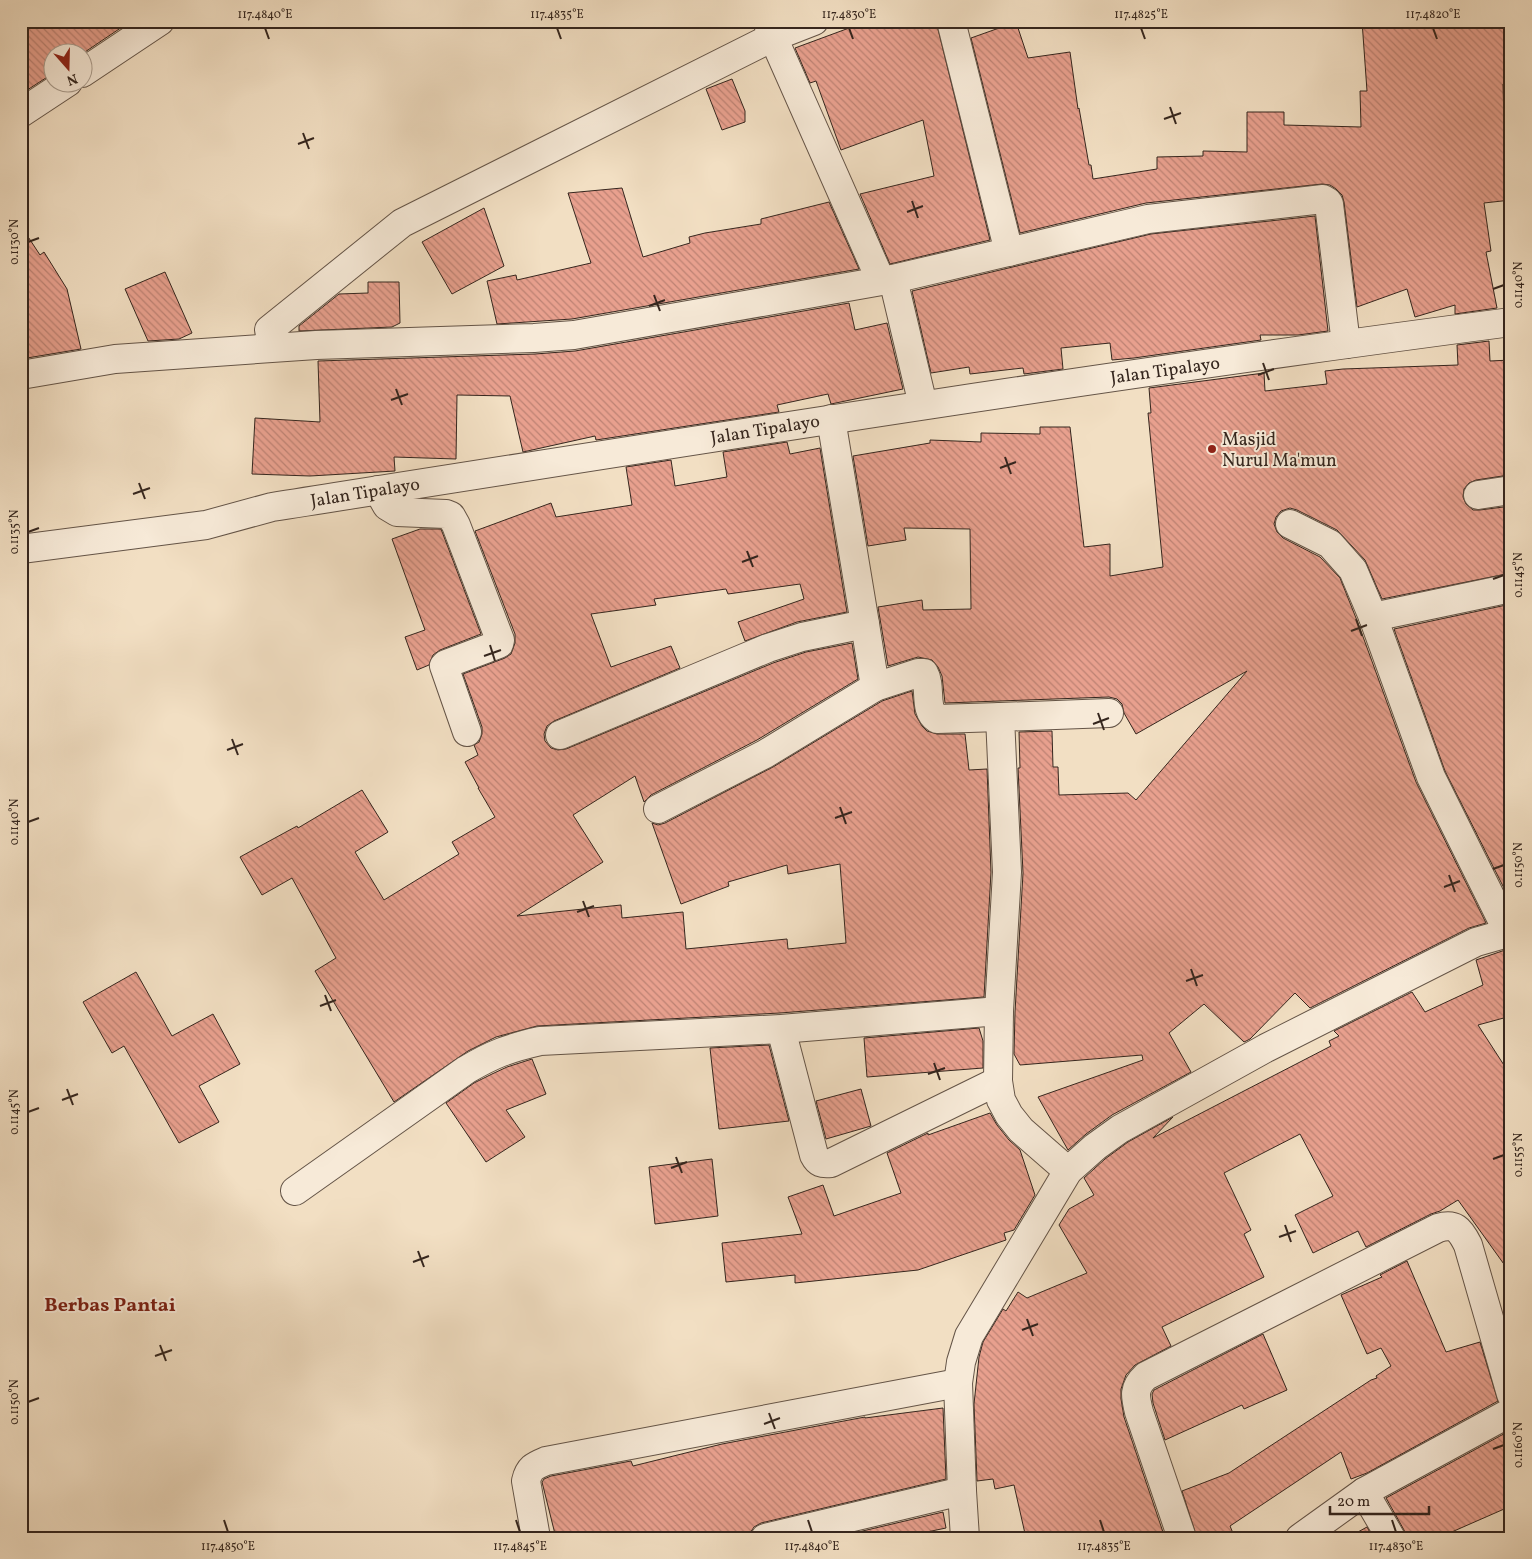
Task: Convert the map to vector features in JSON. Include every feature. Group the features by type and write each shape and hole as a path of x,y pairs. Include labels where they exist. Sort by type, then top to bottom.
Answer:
{"street":[{"path":"92,66 160,21"},
{"path":"269,330 402,223 770,29 814,21"},
{"path":"952,21 1008,252"},
{"path":"770,29 887,280 924,405"},
{"path":"21,113 53,92"},
{"path":"21,375 115,359 316,345 574,335 887,280 1148,219 1326,200 1329,204 1346,344"},
{"name":"Jalan Tipalayo","path":"21,549 206,525 272,507 831,419 1346,344 1511,322"},
{"path":"831,419 875,687"},
{"path":"378,490 387,506 397,512 446,514 451,516 500,640 498,644 444,666 467,732"},
{"path":"1478,495 1511,490"},
{"path":"965,1538 958,1383 961,1362 969,1336 1068,1171 1095,1147 1120,1129 1266,1048 1476,942 1509,932 1431,777 1373,617 1353,570 1330,544 1290,524"},
{"path":"1373,617 1511,588"},
{"path":"560,735 768,648 802,637 865,624"},
{"path":"658,809 765,754 875,687 918,673 924,673 927,679 930,712 937,719 1109,713"},
{"path":"1000,716 1007,872 999,1011 998,1081 1001,1100 1020,1130 1068,1171"},
{"path":"295,1191 466,1070 491,1056 513,1047 540,1041 781,1029 999,1011"},
{"path":"781,1029 814,1155 817,1161 822,1164 831,1163 998,1081"},
{"path":"1182,1538 1139,1412 1136,1401 1138,1383 1146,1376 1438,1228 1447,1226 1457,1228 1468,1244 1511,1394"},
{"path":"536,1538 526,1481 528,1472 536,1465 546,1461 958,1383"},
{"path":"1300,1538 1364,1492 1511,1412"},
{"path":"765,1538 962,1491"},
{"path":"1364,1492 1391,1538"}],"building":[{"path":"21,21 131,21 92,47 92,42 42,42 42,80 21,94"},
{"path":"868,21 936,21 990,240 890,264 860,194 934,176 923,120 841,150 816,81 810,83 795,48"},
{"path":"1362,21 1511,21 1511,84 1503,84 1505,156 1511,156 1511,200 1484,203 1491,251 1486,252 1497,308 1455,314 1455,305 1415,317 1407,289 1357,307 1344,202 1342,195 1330,185 1322,184 1146,203 1020,233 971,38 1016,22 1028,58 1070,52 1078,109 1093,179 1157,169 1157,157 1203,156 1203,151 1247,152 1247,112 1284,112 1284,125 1361,127 1360,91 1367,91"},
{"path":"732,79 745,111 745,122 722,130 706,89"},
{"path":"622,188 643,257 690,243 689,237 761,224 761,219 829,202 859,269 572,319 497,324 487,281 516,275 517,280 591,263 568,193"},
{"path":"484,208 504,266 452,294 422,242"},
{"path":"1315,216 1328,331 1298,335 1260,335 1261,340 1112,360 1110,343 1061,348 1063,369 1024,374 1023,368 970,374 969,367 931,373 912,291 1151,234"},
{"path":"21,226 40,255 44,252 67,289 81,349 21,359"},
{"path":"165,272 192,333 179,339 148,341 125,289"},
{"path":"368,282 399,282 400,323 392,327 299,331 299,326 339,294 368,293"},
{"path":"849,303 855,330 887,323 903,389 831,404 828,394 777,405 779,412 596,440 595,436 523,452 510,396 457,395 456,459 394,457 395,471 310,476 252,474 255,418 320,422 318,361 575,351"},
{"path":"1489,341 1490,361 1511,360 1511,444 1504,445 1509,475 1476,480 1469,483 1464,489 1463,497 1466,504 1473,510 1511,506 1511,573 1382,599 1365,560 1337,530 1290,508 1281,511 1276,517 1274,524 1277,532 1283,538 1320,557 1340,578 1416,782 1486,923 1469,928 1310,1008 1295,993 1250,1039 1244,1042 1204,1004 1169,1033 1191,1072 1112,1115 1068,1150 1038,1097 1143,1060 1142,1055 1020,1065 1014,1054 1023,873 1018,768 1020,768 1019,732 1052,731 1053,767 1058,767 1059,795 1128,793 1136,800 1247,671 1136,734 1124,713 1122,704 1117,699 1109,697 945,703 942,676 932,660 918,657 888,666 878,607 922,600 923,610 971,609 970,529 904,528 906,540 868,546 853,456 930,443 930,440 981,442 981,433 1040,434 1040,427 1070,427 1084,547 1110,544 1110,576 1163,567 1148,413 1151,413 1149,388 1264,373 1265,391 1327,384 1325,371 1458,365 1457,345"},
{"path":"787,442 790,454 820,448 847,612 797,622 745,641 738,622 804,599 800,584 728,594 726,589 654,599 656,605 591,614 611,667 671,646 680,668 554,721 547,726 544,734 545,741 551,748 558,750 566,749 773,663 806,652 852,643 858,679 757,740 651,795 644,802 635,776 573,815 603,862 517,916 621,905 622,918 683,912 686,949 787,939 788,949 846,943 840,864 788,874 787,865 728,882 729,886 681,904 652,823 658,825 665,823 773,767 882,701 912,691 915,714 922,726 927,731 937,734 965,734 969,770 987,769 991,872 984,997 780,1013 537,1026 496,1037 468,1051 394,1102 315,971 336,958 292,878 262,895 240,857 297,826 298,828 362,790 388,832 355,852 384,900 459,854 452,842 495,817 465,762 478,755 474,745 479,742 482,727 463,674 505,658 511,654 515,643 515,634 475,531 551,503 556,517 632,505 626,467 671,460 675,486 727,477 723,452"},
{"path":"420,529 441,529 481,634 440,650 433,655 429,665 417,670 405,637 425,630 392,539"},
{"path":"1511,604 1511,902 1445,771 1394,629"},
{"path":"1511,948 1511,1016 1478,1025 1511,1076 1511,1274 1458,1200 1440,1211 1366,1247 1358,1231 1313,1253 1295,1215 1333,1196 1300,1134 1224,1173 1251,1230 1244,1234 1264,1277 1162,1327 1171,1346 1135,1365 1126,1375 1121,1389 1124,1417 1165,1538 1026,1538 1014,1485 995,1489 993,1479 977,1481 974,1404 979,1357 983,1342 1003,1309 1006,1311 1018,1292 1027,1298 1087,1273 1059,1225 1069,1209 1094,1195 1084,1178 1128,1142 1173,1117 1153,1138 1331,1046 1329,1041 1339,1036 1334,1031 1412,992 1425,1012 1483,985 1476,960"},
{"path":"136,972 172,1036 213,1014 240,1064 199,1086 219,1122 179,1143 124,1046 112,1053 83,1002"},
{"path":"979,1028 983,1041 983,1068 867,1077 864,1038"},
{"path":"769,1045 789,1121 719,1129 710,1048"},
{"path":"532,1059 546,1094 506,1110 525,1137 486,1162 446,1103 474,1083 507,1067"},
{"path":"861,1089 871,1126 826,1139 816,1101"},
{"path":"990,1113 1009,1140 1020,1150 1035,1195 1014,1230 1004,1233 1006,1240 918,1270 795,1283 795,1275 726,1282 722,1243 802,1234 788,1197 823,1185 834,1216 901,1193 887,1153 928,1133 928,1135"},
{"path":"712,1159 718,1216 655,1224 649,1167"},
{"path":"1407,1261 1446,1352 1480,1342 1498,1401 1367,1473 1351,1479 1341,1452 1230,1526 1235,1538 1197,1538 1182,1491 1229,1473 1371,1380 1377,1378 1376,1376 1391,1366 1381,1348 1367,1354 1341,1295 1382,1277 1380,1275"},
{"path":"1263,1334 1287,1390 1244,1409 1242,1405 1165,1440 1153,1403 1152,1394 1154,1390"},
{"path":"943,1408 946,1479 761,1523 754,1527 750,1533 750,1538 556,1538 542,1482 551,1476 631,1461 633,1466 722,1444 865,1417"},
{"path":"1511,1430 1511,1506 1438,1538 1407,1538 1386,1498"},
{"path":"943,1512 946,1528 898,1538 833,1538"},
{"path":"1367,1527 1373,1538 1347,1538"}],"place":[{"name":"Masjid Nurul Ma'mun","path":"1212,449"}],"district":[{"name":"Berbas Pantai","path":"110,1304"}]}
